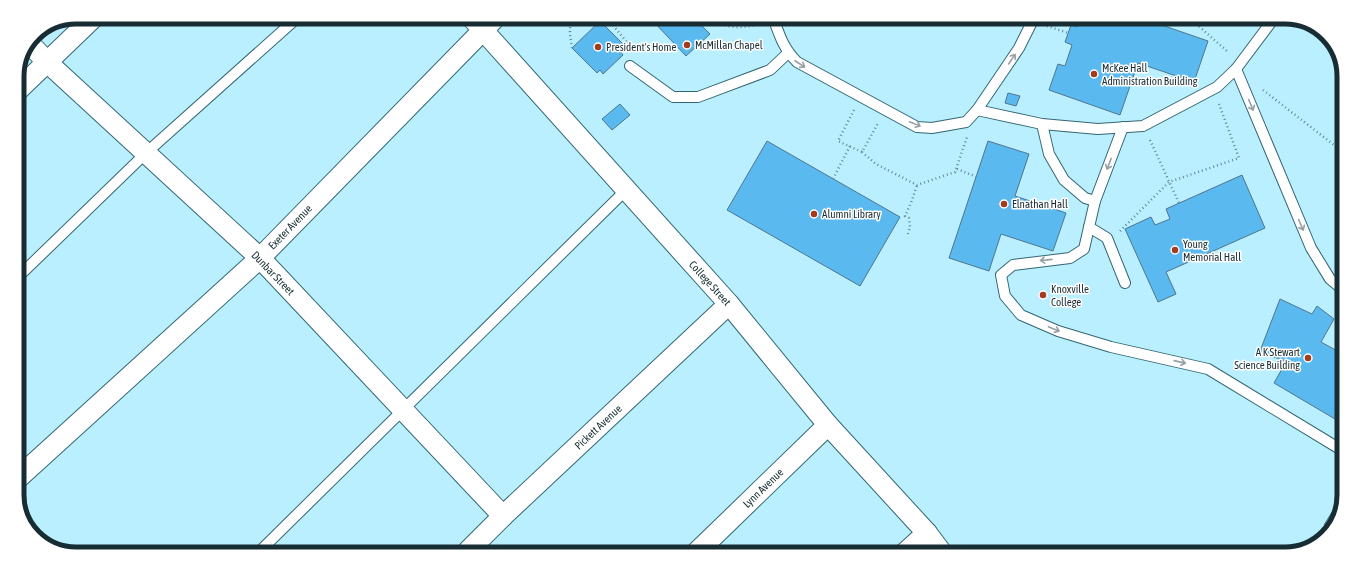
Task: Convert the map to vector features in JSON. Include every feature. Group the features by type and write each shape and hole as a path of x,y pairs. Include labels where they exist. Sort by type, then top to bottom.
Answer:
{"street":[{"path":"24,85 87,24"},
{"name":"Exeter Avenue","path":"24,473 260,258 480,24"},
{"name":"College Street","path":"484,24 626,190 729,304 828,425 927,532 938,547"},
{"name":"Dunbar Street","path":"33,47 48,63 260,258 503,516"},
{"name":"Pickett Avenue","path":"472,547 503,516 729,304"},
{"name":"Lynn Avenue","path":"702,547 828,425"},
{"path":"911,547 927,532"}],"lane":[{"path":"24,271 146,153 291,24"},
{"path":"775,24 788,53 797,62 917,127 932,128 966,122 977,110 1019,48 1031,24"},
{"path":"977,110 1042,124 1098,129 1143,126 1217,87 1236,69 1270,24"},
{"path":"630,66 673,96 698,97 770,70 788,53"},
{"path":"1236,69 1311,248 1330,279 1337,285"},
{"path":"1042,124 1049,154 1064,180 1085,198 1095,201"},
{"path":"1123,127 1095,201 1084,249 1070,258 1013,265 1001,275 1005,296 1021,315 1058,331 1111,347 1208,369 1337,447"},
{"path":"264,547 626,190"},
{"path":"1089,227 1107,238 1125,283"}],"path":[{"path":"571,24 572,48"},
{"path":"612,24 638,56 630,66"},
{"path":"721,24 731,27 760,24"},
{"path":"1042,24 1068,33"},
{"path":"1196,24 1231,54 1236,69 1337,147"},
{"path":"1109,243 1169,182 1239,158 1214,89"},
{"path":"861,97 838,141 862,152 876,164 917,185 955,172 969,132 966,122"},
{"path":"862,152 885,109"},
{"path":"1143,126 1179,203"},
{"path":"833,179 850,146"},
{"path":"956,169 977,177"},
{"path":"908,234 910,227 909,218 905,216 917,185"}],"building":[{"name":"President's Home","path":"597,24 603,24 624,45 619,50 623,55 603,74 600,70 597,73 572,48"},
{"name":"McMillan Chapel","path":"656,24 700,24 710,34 686,56"},
{"name":"McKee Hall Administration Building","path":"1078,24 1159,24 1208,41 1194,82 1138,63 1120,115 1049,90 1058,64 1065,66 1072,45 1065,42 1071,25 1077,27"},
{"path":"1008,93 1020,96 1016,106 1005,103"},
{"path":"620,104 630,115 612,130 602,119"},
{"name":"Alumni Library","path":"767,141 900,217 860,286 727,210"},
{"name":"Elnathan Hall","path":"988,141 1029,154 1015,196 1066,213 1053,251 1001,234 989,271 949,258"},
{"name":"Young Memorial Hall","path":"1242,175 1265,228 1166,272 1176,294 1158,302 1125,229 1151,217 1155,225 1170,219 1166,209"},
{"name":"A K Stewart Science Building","path":"1280,299 1312,314 1317,306 1334,319 1321,342 1337,351 1337,420 1274,383 1286,362 1260,351"},
{"path":"1332,512 1334,513 1326,526 1324,525"}],"place":[{"name":"McMillan Chapel","path":"687,45"},
{"name":"President's Home","path":"598,47"},
{"name":"McKee Hall Administration Building","path":"1094,74"},
{"name":"Elnathan Hall","path":"1004,204"},
{"name":"Alumni Library","path":"814,214"},
{"name":"Young Memorial Hall","path":"1175,250"},
{"name":"Knoxville College","path":"1043,295"},
{"name":"A K Stewart Science Building","path":"1308,358"}]}
